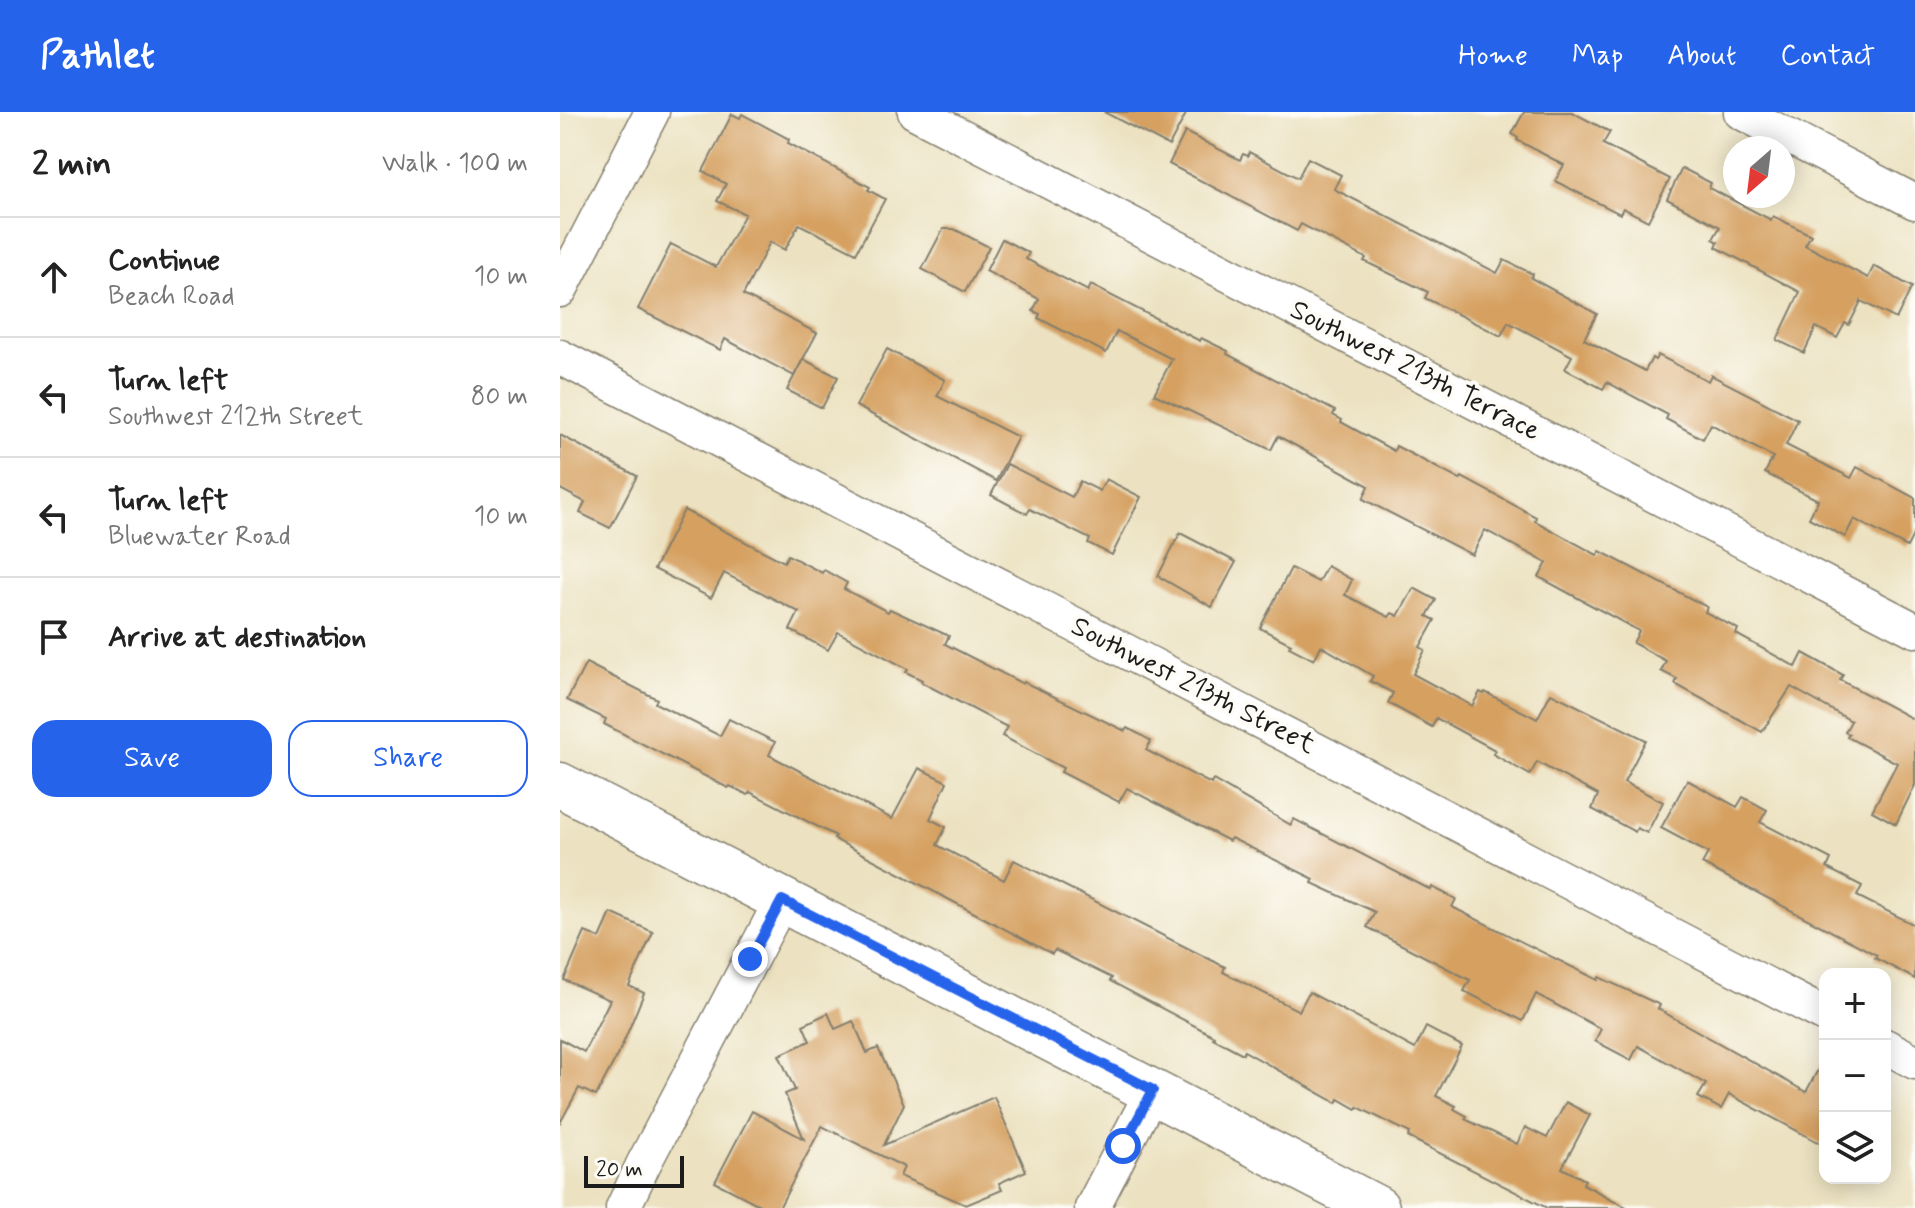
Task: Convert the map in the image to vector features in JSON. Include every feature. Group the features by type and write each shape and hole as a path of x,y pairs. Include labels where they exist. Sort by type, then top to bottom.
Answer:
{"street":[{"path":"560,290 652,112"},
{"name":"Southwest 213th Terrace","path":"915,112 1915,630"},
{"path":"1741,112 1915,202"},
{"name":"Southwest 213th Street","path":"560,357 1819,1012"},
{"path":"560,785 1377,1208"},
{"path":"623,1208 782,900"},
{"path":"1891,1049 1915,1062"},
{"path":"1092,1208 1153,1090"}],"building":[{"path":"1104,112 1187,112 1169,146"},
{"path":"1524,112 1572,112 1610,132 1603,144 1670,179 1648,221 1623,208 1620,214 1555,181 1564,165 1517,140 1512,134"},
{"path":"732,114 740,118 742,114 789,139 788,143 870,187 868,190 885,199 856,253 799,224 785,250 770,242 743,295 817,333 794,376 725,339 720,350 638,309 671,244 716,267 745,214 717,201 726,184 703,171"},
{"path":"1185,132 1240,160 1243,154 1248,156 1249,152 1298,178 1308,158 1341,175 1334,189 1497,273 1504,260 1533,274 1531,278 1597,314 1584,339 1645,371 1652,358 1655,360 1658,355 1708,381 1711,375 1798,420 1786,445 1851,478 1857,467 1915,498 1915,531 1907,547 1854,519 1845,537 1809,518 1818,500 1765,473 1773,457 1711,424 1703,439 1666,419 1668,415 1607,382 1603,389 1565,369 1572,356 1508,322 1501,336 1425,298 1428,292 1364,261 1366,258 1301,224 1297,231 1169,164"},
{"path":"1682,168 1711,183 1709,188 1723,195 1723,208 1748,208 1771,220 1773,216 1811,235 1805,245 1868,278 1874,266 1912,287 1896,319 1861,301 1849,325 1845,323 1837,338 1816,327 1804,353 1777,340 1800,292 1716,247 1718,242 1713,239 1720,227 1667,199"},
{"path":"943,229 954,229 989,247 965,292 922,269"},
{"path":"1002,239 1029,253 1026,259 1088,291 1091,285 1200,341 1201,338 1228,351 1227,354 1335,411 1333,415 1341,422 1394,451 1396,446 1460,480 1462,477 1597,555 1600,551 1707,607 1705,612 1738,629 1736,634 1796,667 1803,653 1843,675 1840,680 1915,720 1915,785 1896,824 1872,811 1897,763 1847,737 1849,734 1845,732 1851,721 1791,687 1762,732 1675,684 1677,679 1661,671 1666,661 1633,643 1639,631 1539,577 1547,563 1485,530 1472,555 1363,499 1369,486 1278,436 1271,450 1154,394 1172,359 1117,331 1106,353 1038,318 1040,314 1033,311 1039,299 986,271"},
{"path":"887,349 945,380 937,396 1018,437 996,481 856,406"},
{"path":"803,359 838,377 822,408 787,390"},
{"path":"560,435 637,476 610,528 580,513 585,502 560,489"},
{"path":"1007,464 1072,497 1080,481 1100,491 1106,479 1141,497 1112,555 1088,543 1090,539 1030,509 1027,514 991,495"},
{"path":"684,510 784,562 788,555 822,573 824,570 847,583 844,589 888,612 890,609 949,636 945,644 1023,684 1125,731 1127,728 1139,734 1151,741 1146,750 1211,784 1213,780 1291,825 1294,819 1431,890 1432,887 1456,899 1452,907 1598,980 1599,977 1660,1005 1658,1009 1806,1092 1819,1068 1819,1143 1729,1094 1721,1109 1698,1097 1706,1084 1638,1046 1631,1060 1595,1041 1601,1029 1536,994 1523,1021 1464,991 1470,980 1367,927 1375,912 1127,788 1119,802 1061,772 1063,768 1002,736 1007,727 921,682 906,672 908,669 838,632 828,650 790,630 799,612 724,573 711,598 654,569"},
{"path":"1180,533 1236,562 1212,607 1158,576"},
{"path":"1327,566 1352,580 1345,595 1389,617 1392,613 1398,616 1414,588 1436,600 1427,616 1435,620 1420,647 1425,650 1413,674 1472,706 1480,692 1485,692 1537,719 1551,693 1646,740 1624,782 1663,802 1647,833 1637,828 1635,832 1592,809 1598,795 1537,762 1530,775 1493,754 1495,750 1436,718 1432,727 1388,703 1393,693 1370,681 1373,676 1321,646 1314,660 1260,628 1291,568 1318,582"},
{"path":"586,663 720,736 729,719 775,742 769,755 892,819 919,768 947,782 930,819 946,827 937,845 1004,880 1014,860 1225,967 1223,972 1299,1011 1309,992 1415,1049 1426,1027 1462,1046 1436,1096 1456,1106 1454,1109 1467,1116 1465,1119 1517,1144 1525,1127 1547,1138 1566,1102 1590,1115 1562,1168 1585,1180 1583,1184 1628,1208 1547,1208 1408,1137 1410,1133 1339,1099 1337,1103 1244,1051 1243,1054 1110,981 1112,978 1055,950 1052,954 834,839 836,836 750,792 748,795 730,786 728,788 604,724 606,719 567,700"},
{"path":"1687,780 1737,807 1743,797 1767,810 1760,822 1831,859 1827,868 1862,886 1857,896 1915,925 1915,979 1875,958 1877,955 1702,864 1708,853 1661,828"},
{"path":"611,913 653,932 629,986 644,993 622,1046 596,1096 579,1088 560,1123 560,1039 584,1052 610,1000 564,980 585,932 600,938"},
{"path":"828,1013 835,1029 853,1021 867,1053 878,1048 904,1104 884,1145 994,1097 1026,1171 999,1183 1002,1190 966,1205 900,1176 904,1167 822,1126 779,1208 765,1208 715,1182 752,1111 804,1139 785,1094 795,1090 779,1055 810,1041 803,1025"}],"route":[{"path":"750,959 782,900 1153,1090 1123,1146"}]}
